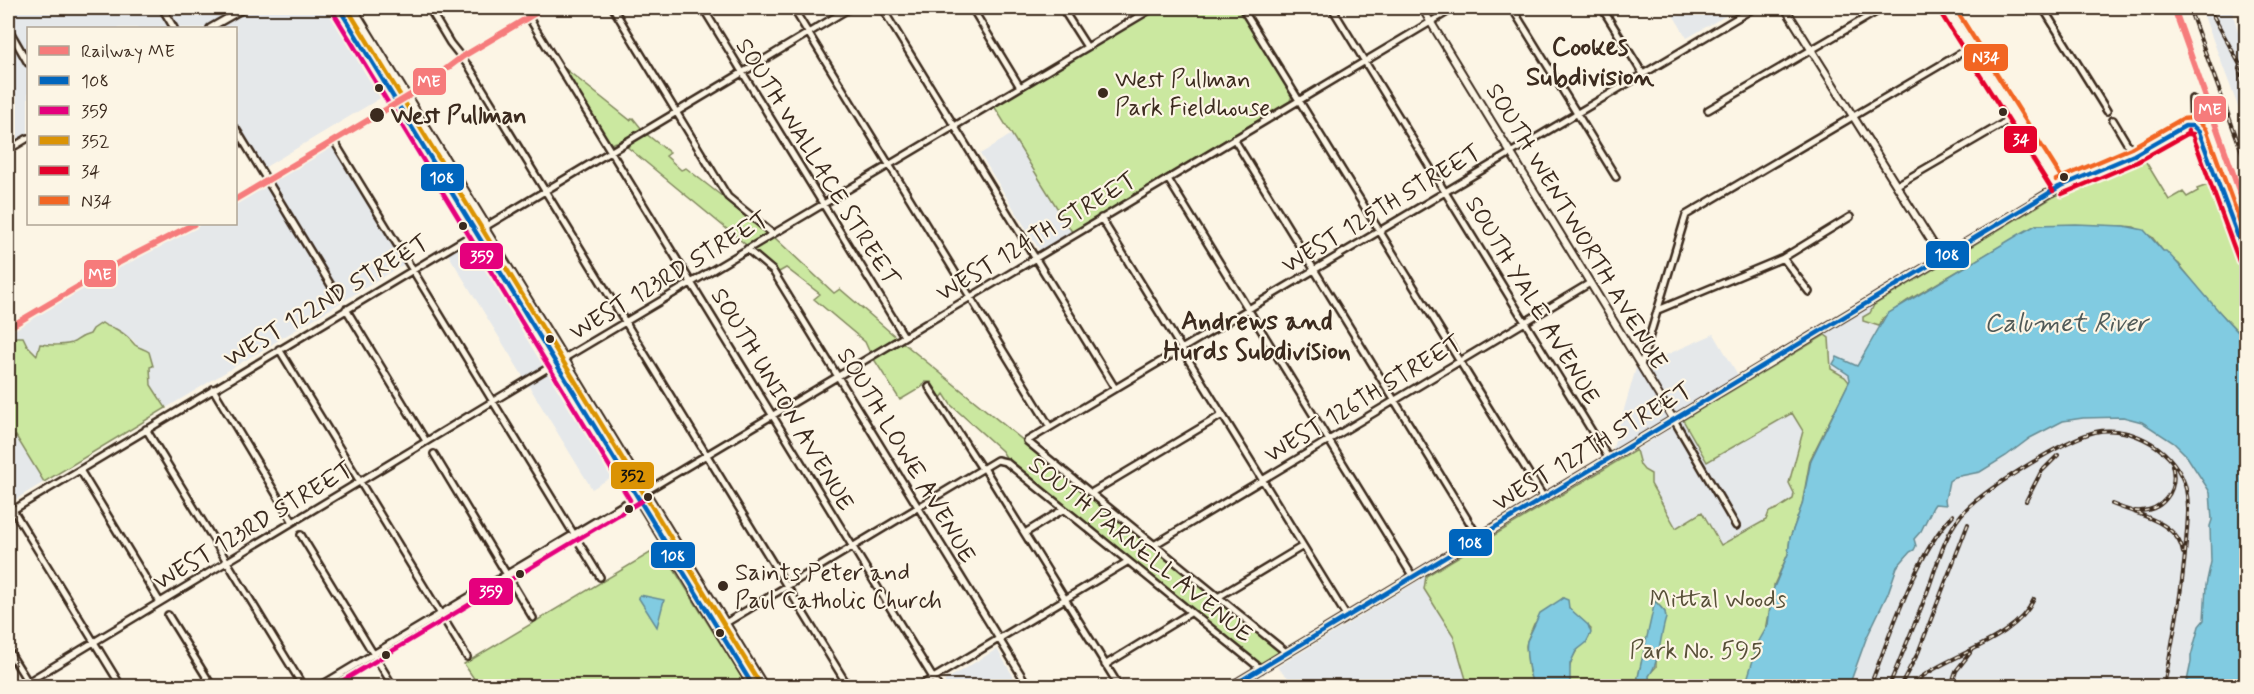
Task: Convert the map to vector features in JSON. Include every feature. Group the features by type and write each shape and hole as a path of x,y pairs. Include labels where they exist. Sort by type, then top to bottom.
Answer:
{"main road":[{"path":"339,8 476,231 644,491 753,687"},
{"path":"352,8 485,225 486,232 636,496 763,687"},
{"path":"1946,8 2059,188"},
{"name":"WEST 127TH STREET","path":"1232,687 2059,188 2134,155 2185,126 2193,126"},
{"path":"2193,126 2199,132 2247,258"}],"street":[{"path":"162,8 173,27"},
{"path":"212,27 245,8"},
{"path":"429,8 450,43 470,68 848,687"},
{"name":"SOUTH UNION AVENUE","path":"523,8 938,687"},
{"path":"613,8 728,196 773,234"},
{"name":"SOUTH WALLACE STREET","path":"702,8 904,336"},
{"name":"SOUTH PARNELL AVENUE","path":"793,8 1050,427"},
{"name":"WEST 122ND STREET","path":"10,512 850,8"},
{"path":"882,8 1115,388"},
{"path":"972,8 1020,87"},
{"path":"1062,8 1087,47"},
{"name":"WEST 123RD STREET","path":"21,687 426,441 1152,8"},
{"path":"1242,8 1544,498"},
{"name":"SOUTH YALE AVENUE","path":"1332,8 1610,459"},
{"name":"SOUTH WENTWORTH AVENUE","path":"1422,8 1641,365 1736,526"},
{"name":"WEST 124TH STREET","path":"320,687 1454,8"},
{"path":"1512,8 1616,177"},
{"path":"1602,8 1643,74"},
{"name":"WEST 125TH STREET","path":"1027,441 1754,8"},
{"path":"1785,8 1942,258"},
{"path":"1868,8 1872,14"},
{"path":"1708,110 1883,8"},
{"path":"2043,8 2107,111"},
{"path":"8,28 27,61"},
{"path":"1641,365 1686,215 1971,47"},
{"path":"2192,99 2193,126"},
{"path":"1897,185 2014,117"},
{"path":"2113,120 2134,155"},
{"path":"237,131 335,292"},
{"path":"8,150 27,139"},
{"path":"1234,139 1479,538"},
{"path":"337,146 600,577"},
{"path":"1168,179 1413,577"},
{"path":"1658,310 1783,258 1850,217"},
{"path":"1101,218 1347,617"},
{"name":"SOUTH LOWE AVENUE","path":"747,249 774,271 1028,687"},
{"path":"1783,258 1809,292"},
{"name":"WEST 126TH STREET","path":"1154,545 1590,283"},
{"path":"346,309 426,441"},
{"path":"279,349 467,657"},
{"path":"929,387 1025,533 1119,687"},
{"path":"213,389 293,522"},
{"path":"1091,493 1222,415"},
{"path":"146,429 303,687"},
{"name":"SOUTH PARNELL AVENUE","path":"1027,441 1287,653"},
{"path":"434,454 533,618"},
{"name":"SOUTH PARNELL AVENUE","path":"983,468 998,460 1006,462 1261,669"},
{"path":"721,626 983,468"},
{"path":"80,470 160,602"},
{"path":"1025,533 1064,509"},
{"path":"10,512 121,687"},
{"path":"301,535 393,687"},
{"path":"1218,597 1303,546"},
{"path":"920,687 1127,561"},
{"path":"1105,665 1191,613"},
{"path":"168,615 212,687"},
{"path":"8,650 27,682"}],"shaded area":[{"path":"8,8 334,8 387,94 262,169 237,129 237,27 27,27 27,138 8,149"},
{"path":"1669,8 1739,8 1687,38"},
{"path":"2201,8 2231,8 2246,57 2246,128"},
{"path":"1012,134 1072,232 1040,251 980,154"},
{"path":"334,143 408,262 166,408 151,385 150,367 133,340 117,330 107,328 92,332 70,344 45,344 37,355 32,348 10,343 8,331 130,259 198,225 237,225 237,201"},
{"path":"472,234 618,473 592,489 445,249"},
{"path":"1874,305 1870,313 1863,317 1872,325 1879,326 1849,382 1831,369 1829,338 1825,335"},
{"path":"1714,334 1738,375 1612,451 1636,368"},
{"path":"1792,413 1803,431 1789,483 1794,493 1789,503 1775,508 1767,515 1766,520 1721,546 1676,528 1651,484 1649,472 1640,465 1636,450 1683,420 1707,462"},
{"path":"2123,417 2142,422 2174,443 2186,455 2210,492 2212,520 2210,569 2206,585 2204,620 2199,627 2191,656 2186,686 1849,686 1866,639 1888,593 1897,567 1914,549 1914,539 1921,531 1935,504 1942,504 1949,481 1955,477 1980,472 2030,438 2063,421"},
{"path":"16,436 44,482 8,504 8,441"},
{"path":"1426,576 1424,589 1453,635 1468,686 1297,686 1277,667"},
{"path":"997,649 1019,686 947,686 944,681"}],"green space":[{"path":"1159,8 1238,8 1292,95 1290,101 1072,232 994,106"},
{"path":"563,67 630,120 633,118 645,133 670,153 666,156 681,170 686,168 774,237 834,293 840,289 1282,651 1260,665 1007,459 1002,451 951,405 944,394 941,398 931,382 925,382 922,387 900,400 865,342 814,299 820,294 786,268 779,272 620,141 610,144"},
{"path":"2143,157 2169,200 2183,192 2187,197 2198,191 2197,189 2213,183 2246,274 2246,340 2152,237 2134,227 2124,226 2036,225 1907,301 1883,318 1879,326 1863,321 1863,317 1870,313 1874,305 2055,196"},
{"path":"102,323 119,331 135,345 149,352 153,366 150,367 151,385 166,408 44,482 16,436 8,441 8,339 10,342 16,337 23,337 37,355 40,344 71,343 90,334"},
{"path":"1825,335 1829,338 1831,369 1849,382 1810,460 1802,505 1790,538 1788,554 1774,585 1774,601 1770,608 1756,686 1638,686 1656,667 1665,612 1656,602 1636,686 1570,686 1571,662 1575,653 1588,638 1591,629 1569,608 1563,598 1534,624 1527,641 1529,672 1534,686 1468,686 1453,635 1424,589 1426,576 1636,450 1640,465 1651,474 1651,484 1676,528 1702,512 1721,545 1766,520 1769,512 1793,499 1794,493 1789,483 1803,431 1792,413 1707,462 1683,420"},
{"path":"660,547 747,686 479,686 464,664"}],"water":[{"name":"Calumet River","path":"2036,225 2124,226 2144,230 2163,251 2166,251 2246,340 2246,686 2186,686 2199,626 2204,620 2206,585 2211,562 2210,492 2186,455 2174,443 2142,422 2123,417 2063,421 2030,438 1980,472 1955,477 1949,481 1946,505 1935,504 1921,531 1914,539 1916,546 1914,550 1897,567 1888,593 1866,639 1849,686 1745,686 1759,641 1768,625 1770,608 1774,601 1773,590 1788,554 1790,538 1802,505 1811,460 1850,380 1849,375 1833,364 1837,357 1857,366 1887,314 2018,235"},
{"path":"640,595 664,600 657,627 638,597"},
{"path":"1563,598 1568,600 1569,608 1588,625 1591,633 1586,643 1576,651 1570,664 1570,686 1534,686 1528,664 1527,641 1540,613"},
{"path":"1655,601 1665,612 1666,618 1653,670 1649,676 1650,686 1636,686"}],"railway":[{"path":"2189,8 2246,163"},
{"path":"2209,8 2246,76"},
{"path":"2239,68 2246,100"},
{"path":"1889,686 1945,541 1961,515 1986,493 2044,455 2081,437 2095,432 2109,431 2138,436 2163,452 2181,475 2186,489 2188,516 2184,561 2164,686"},
{"path":"2026,501 2041,472 2058,455"},
{"path":"2135,511 2153,508 2166,499 2173,483 2172,465"},
{"path":"2112,504 2165,526 2180,542 2183,553"},
{"path":"1870,686 1916,573 1927,551 1953,515"},
{"path":"1900,686 1918,653 1968,524"},
{"path":"1910,686 1941,665 1978,647 2011,627 2034,599"},
{"path":"1951,686 1956,671 1970,653"}],"rail line":[{"name":"ME","path":"237,198 417,91 462,57 544,8"},
{"name":"ME","path":"2174,8 2246,210"},
{"name":"ME","path":"8,328 118,263 192,225"}],"transit line":[{"name":"108","path":"339,8 753,686"},
{"name":"352","path":"347,8 759,682"},
{"name":"N34","path":"1955,8 2065,183"},
{"name":"359","path":"333,12 630,500"},
{"name":"34","path":"1940,12 2053,191"},
{"name":"N34","path":"2056,180 2131,148 2182,119 2193,118"},
{"name":"N34","path":"2198,121 2206,129 2246,238"},
{"name":"108","path":"1232,686 2059,187 2134,155 2185,126 2193,126"},
{"name":"108","path":"2193,126 2199,132 2246,258"},
{"name":"34","path":"2188,131 2193,136 2239,261"},
{"name":"34","path":"2062,194 2137,162 2187,134 2193,134"},
{"name":"359","path":"334,686 648,497"}],"place":[{"name":"West Pullman Park Fieldhouse","path":"1103,93"},
{"name":"West Pullman","path":"377,115"},
{"name":"Saints Peter and Paul Catholic Church","path":"723,586"}],"district":[{"name":"Cookes Subdivision","path":"1590,61"},
{"name":"Andrews and Hurds Subdivision","path":"1257,335"}],"park label":[{"name":"Mittal Woods","path":"1718,599"},
{"name":"Park No. 595","path":"1696,650"}]}
